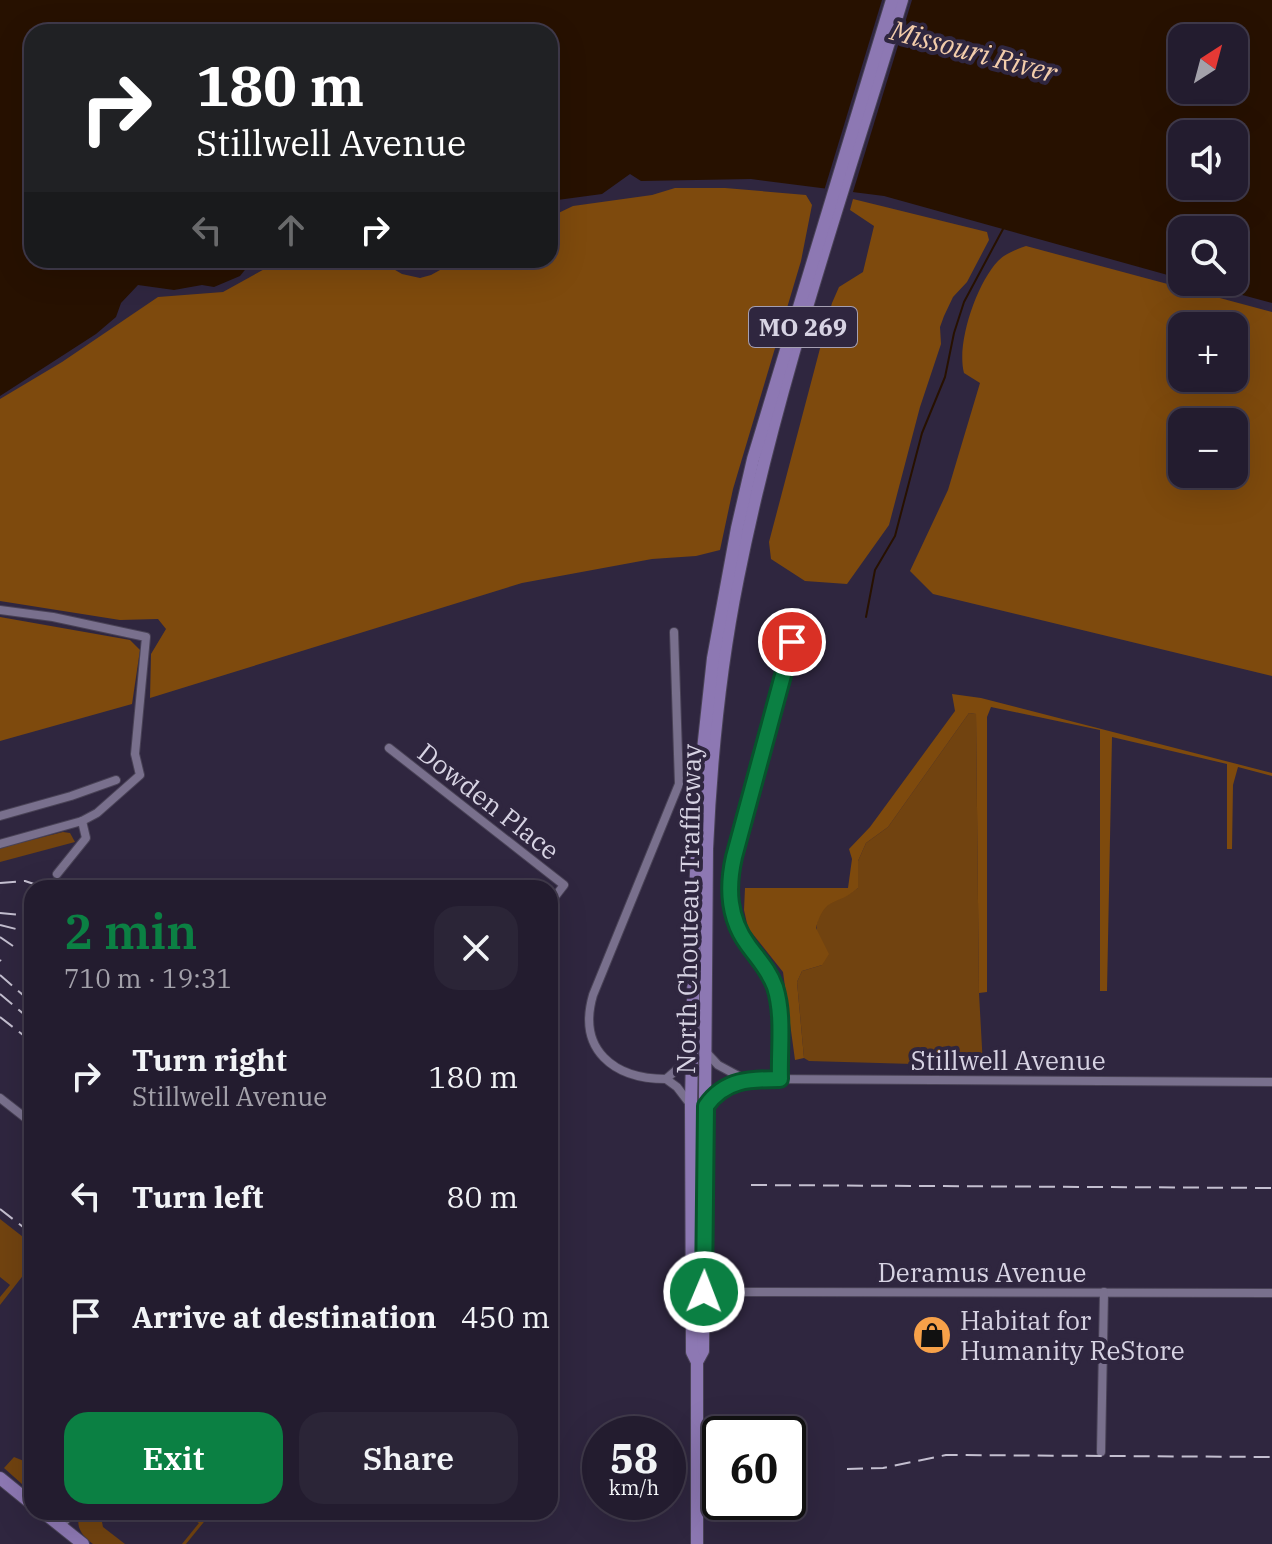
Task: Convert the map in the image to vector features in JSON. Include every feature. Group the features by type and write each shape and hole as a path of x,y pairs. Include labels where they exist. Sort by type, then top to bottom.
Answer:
{"main road":[{"name":"North Chouteau Trafficway","path":"698,1292 691,1105 697,824 737,528 753,459 892,0"},
{"name":"North Chouteau Trafficway","path":"697,1544 697,1362 692,1352 698,1292 706,1106 707,849 719,658 764,460 902,0"},
{"path":"0,1478 24,1498"},
{"path":"53,1520 83,1544"}],"street":[{"path":"0,610 53,617 146,637 135,754 140,775 97,813 82,821 0,844"},
{"name":"North Chouteau Trafficway","path":"674,632 679,784 593,995 589,1020 594,1042 610,1063 621,1071 644,1078 666,1079 682,1065 693,1043"},
{"name":"North Chouteau Trafficway","path":"780,1079 779,1012 775,988 737,927 729,888 734,857 794,636"},
{"name":"Dowden Place","path":"389,748 558,880"},
{"path":"0,816 116,780"},
{"path":"57,874 86,838 82,821"},
{"path":"706,1052 727,1072 744,1079"},
{"path":"666,1079 691,1105"},
{"path":"706,1106 718,1091 744,1079"},
{"name":"Stillwell Avenue","path":"744,1079 1272,1082"},
{"path":"0,1098 24,1117"},
{"name":"Deramus Avenue","path":"698,1292 1272,1293"},
{"path":"1101,1452 1104,1292"},
{"path":"61,1526 66,1520"}],"shaded area":[{"path":"675,188 725,188 806,195 812,205 801,261 733,489 720,550 522,583 150,698 151,654 166,629 158,619 120,620 0,601 0,399 62,362 158,297 223,292 266,268 392,268 420,278 444,268 558,268 558,213 573,206 652,195"},
{"path":"853,199 987,232 989,240 967,282 953,297 940,327 941,344 920,407 889,525 847,584 805,581 771,559 769,542 832,303 839,287 863,272 874,226 850,210"},
{"path":"1026,246 1168,284 1168,296 1212,296 1272,312 1272,676 933,594 910,571 948,490 980,383 964,373 962,360 970,314 990,271 1011,252"},
{"path":"0,617 130,640 140,650 132,704 0,741"},
{"path":"952,694 981,698 1272,773 1272,776 1238,767 1233,785 1232,849 1227,849 1227,764 1112,737 1107,991 1100,991 1100,730 991,707 987,717 987,992 979,993 976,714 969,713 888,827 866,843 858,861 858,888 823,910 816,928 829,954 822,965 802,971 797,982 804,1058 795,1060 783,972 748,928 744,910 745,888 848,888 852,859 849,849 870,827 955,711"},
{"path":"969,713 976,714 979,993 983,1066 809,1061 804,1058 797,982 802,971 822,965 816,932 819,916 829,904 858,888 858,861 866,843 888,827"},
{"path":"63,832 70,833 75,842 0,862 0,848"},
{"path":"0,1219 24,1238 24,1274 0,1305 0,1297 10,1285 0,1277"},
{"path":"14,1457 24,1461 24,1486 4,1468"},
{"path":"102,1520 103,1527 125,1544 93,1544 80,1530 78,1522"},
{"path":"194,1520 206,1520 186,1544 182,1544 199,1523"}],"water":[{"name":"Missouri River","path":"0,0 1272,0 1272,303 1246,296 1248,216 1168,216 1168,275 884,196 751,179 641,181 630,174 602,194 558,200 558,24 24,24 24,268 246,268 240,276 214,287 202,285 174,290 138,285 121,303 116,317 96,334 0,396"}],"pier":[{"path":"882,0 912,0 852,195 824,191"}],"waterway":[{"path":"866,617 875,570 895,536 922,433 945,377 964,302 1003,229"}],"railway":[{"path":"0,883 24,881"},
{"path":"0,913 24,915"},
{"path":"0,925 24,931"},
{"path":"0,937 13,946"},
{"path":"0,975 24,996"},
{"path":"0,994 24,1014"},
{"path":"0,1017 24,1036"},
{"path":"751,1185 1272,1188"},
{"path":"0,1209 24,1228"},
{"path":"847,1469 883,1468 946,1455 1272,1457"}],"place":[{"name":"Habitat for Humanity ReStore","path":"932,1335"}],"route":[{"path":"704,1292 706,1106 718,1091 744,1079 780,1079 778,999 772,979 737,927 729,888 734,857 792,642"}]}
